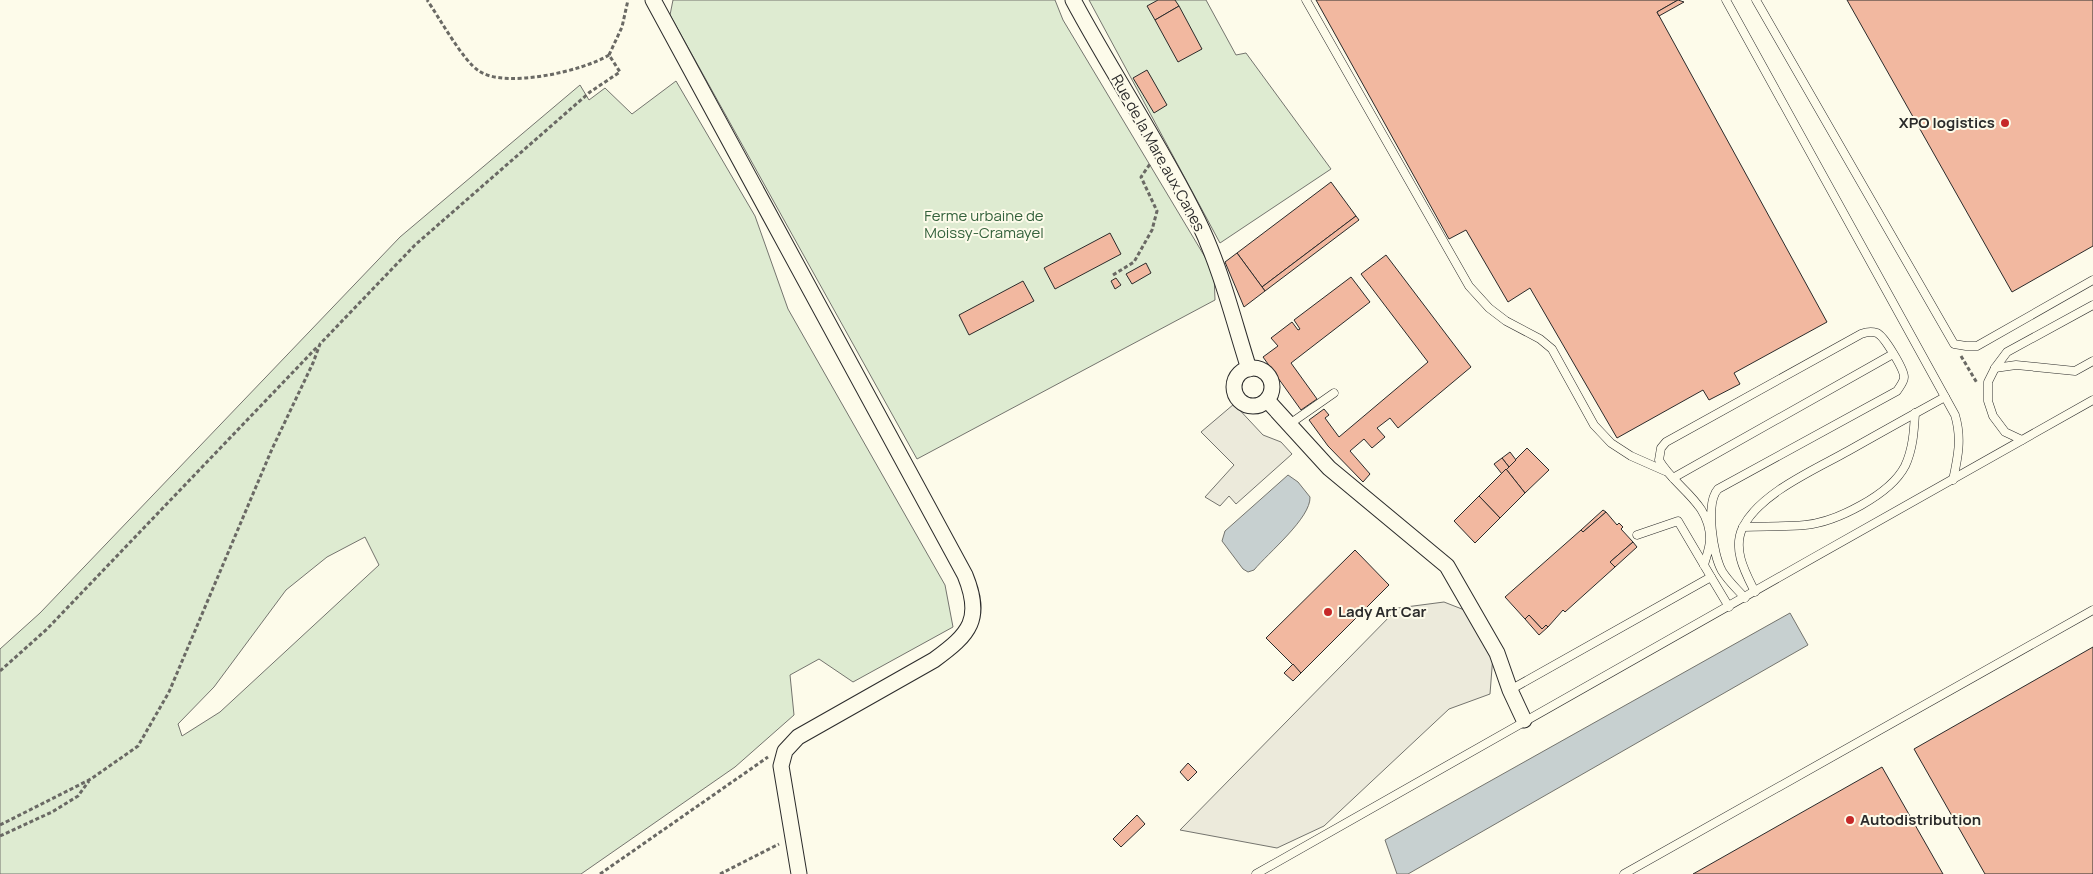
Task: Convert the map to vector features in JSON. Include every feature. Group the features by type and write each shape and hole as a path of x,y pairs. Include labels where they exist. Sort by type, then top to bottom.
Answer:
{"street":[{"path":"654,0 965,575 974,596 974,614 969,630 954,645 934,660 798,737 785,751 781,766 799,874"},
{"name":"Rue de la Mare aux Canes","path":"1073,0 1163,155 1199,223 1216,264 1249,368"},
{"path":"1249,368 1260,369 1268,375 1272,385 1267,400 1256,406 1239,399 1236,394 1236,378 1249,368"},
{"path":"1267,400 1291,424 1329,468 1447,566 1498,653 1510,690 1524,720"}],"lane":[{"path":"1306,0 1469,286 1489,308 1506,321 1540,339 1552,349 1594,425 1611,443 1631,456 1665,471 1688,492 1705,515 1710,540 1704,566"},
{"path":"1726,0 1945,397 1959,428 1960,449 1953,480"},
{"path":"1756,0 1954,344 1977,346 2093,280"},
{"path":"2022,440 2005,432 1993,416 1988,401 1988,382 1995,368 2007,352 2093,305"},
{"path":"1665,471 1659,460 1661,448 1666,442 1861,334 1877,333 1883,338 1904,374 1904,382 1897,391 1718,489 1712,495 1710,506 1715,554 1729,581 1745,598"},
{"path":"1673,478 1893,354"},
{"path":"1995,368 2016,365 2075,372 2093,361"},
{"path":"1291,424 1334,393"},
{"path":"1755,592 1741,562 1739,543 1743,527 1755,511 1779,490 1945,397"},
{"path":"1256,874 1524,720 1729,607 2093,400"},
{"path":"1743,527 1806,526 1844,513 1874,498 1891,483 1904,467 1913,445 1915,413"},
{"path":"1636,535 1678,521 1729,607"},
{"path":"1510,690 1711,577"},
{"path":"1624,874 2093,610"}],"path":[{"path":"427,0 470,63 486,76 500,78 539,76 575,68 609,55 622,27 628,0"},
{"path":"0,671 47,629 388,272 444,219 590,92 620,72 609,55"},
{"path":"1113,276 1134,262 1152,230 1157,211 1141,178 1147,166 1163,155"},
{"path":"0,825 91,779 138,746 169,692 258,481 320,344"},
{"path":"1954,344 1988,401"},
{"path":"600,874 774,753"},
{"path":"0,836 52,812 78,796 91,779"},
{"path":"720,874 793,837"}],"green space":[{"name":"Ferme urbaine de Moissy-Cramayel","path":"673,0 1055,0 1063,20 1214,272 1215,300 917,459 670,15"},
{"path":"1089,0 1206,0 1236,55 1246,53 1331,169 1220,243"},
{"path":"676,81 755,216 788,309 945,585 953,627 853,682 819,659 790,675 794,715 735,767 581,874 0,874 0,649 40,613 400,237 580,85 589,100 605,88 632,114","holes":["365,537 379,565 220,712 182,736 178,724 214,687 286,590 327,557"]}],"shaded area":[{"path":"1234,404 1263,435 1281,442 1292,454 1236,504 1229,496 1220,506 1205,497 1234,465 1201,432"},
{"path":"1288,475 1298,482 1310,497 1304,515 1288,535 1254,570 1248,572 1243,569 1222,541 1225,531"},
{"path":"1444,602 1467,611 1493,655 1490,694 1449,709 1324,826 1277,848 1180,830 1398,608"},
{"path":"1790,613 1808,645 1408,874 1397,874 1385,840"}],"building":[{"path":"1158,0 1175,0 1179,6 1155,20 1147,6"},
{"path":"1316,0 1678,0 1657,12 1827,322 1734,373 1740,384 1709,400 1703,390 1617,438 1530,288 1508,302 1466,230 1449,239"},
{"path":"1678,0 1684,2 1659,16 1657,12"},
{"name":"XPO logistics","path":"1847,0 2093,0 2093,246 2012,292"},
{"path":"1179,6 1202,49 1178,62 1155,20"},
{"path":"1147,70 1167,105 1154,113 1133,78"},
{"path":"1331,182 1356,216 1262,287 1237,253"},
{"path":"1356,216 1359,220 1265,291 1262,287"},
{"path":"1110,233 1121,254 1055,289 1044,268"},
{"path":"1237,253 1265,291 1244,307 1225,262"},
{"path":"1386,255 1471,367 1398,428 1390,418 1377,428 1385,437 1372,448 1364,439 1350,451 1370,474 1363,482 1328,446 1309,420 1324,409 1329,415 1325,418 1339,437 1428,362 1361,274"},
{"path":"1146,263 1151,273 1132,284 1126,274"},
{"path":"1351,277 1370,302 1291,363 1317,399 1301,410 1263,357 1278,346 1271,338 1292,322 1298,330 1300,329 1294,320"},
{"path":"1116,278 1121,285 1115,289 1111,281"},
{"path":"1023,281 1034,301 969,335 959,315"},
{"path":"1527,448 1549,470 1525,493 1506,469"},
{"path":"1510,452 1516,460 1509,467 1502,458"},
{"path":"1502,458 1509,467 1502,474 1494,464"},
{"path":"1506,469 1525,493 1500,518 1479,496"},
{"path":"1479,496 1500,518 1475,543 1454,521"},
{"path":"1603,510 1606,512 1583,532 1581,530"},
{"path":"1606,512 1617,525 1619,523 1623,527 1621,529 1633,542 1610,562 1615,567 1565,612 1563,610 1548,627 1546,625 1542,629 1529,615 1525,619 1505,597 1581,530 1583,532"},
{"path":"1633,542 1637,547 1615,567 1610,562"},
{"path":"1355,550 1389,585 1301,673 1266,638"},
{"path":"1529,615 1542,629 1546,625 1548,627 1539,635 1525,619"},
{"path":"2093,647 2093,874 1985,874 1914,749"},
{"path":"1293,664 1301,673 1293,681 1284,673"},
{"path":"1188,763 1197,772 1188,781 1180,772"},
{"name":"Autodistribution","path":"1882,767 1943,874 1693,874"},
{"path":"1137,815 1145,824 1121,847 1113,839"}],"place":[{"name":"XPO logistics","path":"2005,123"},
{"name":"Lady Art Car","path":"1328,612"},
{"name":"Autodistribution","path":"1850,820"}]}
